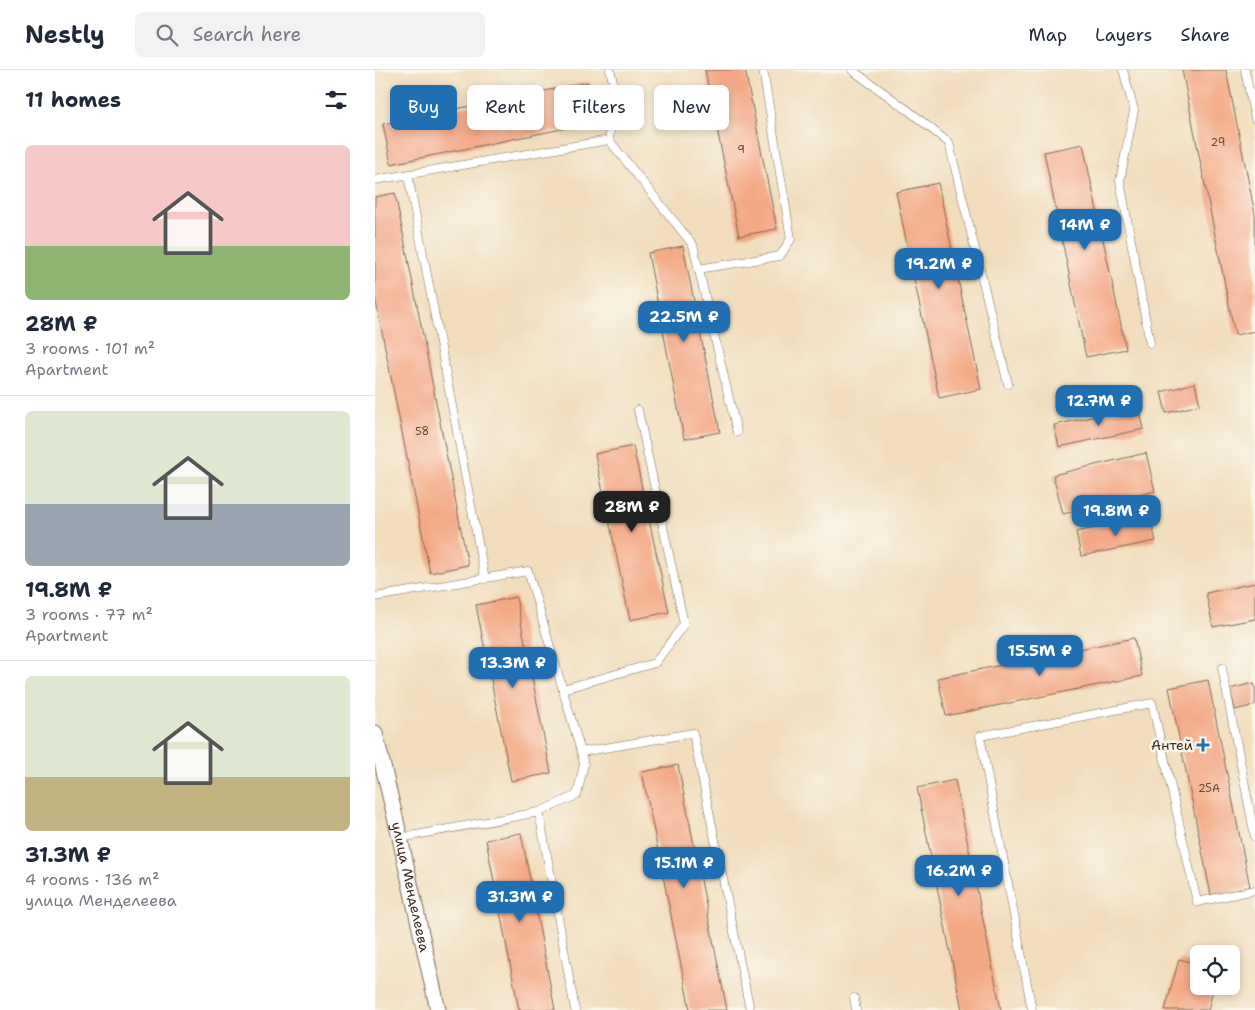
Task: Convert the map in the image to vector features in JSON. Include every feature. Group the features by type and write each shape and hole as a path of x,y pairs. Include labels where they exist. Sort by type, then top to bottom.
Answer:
{"street":[{"name":"улица Менделеева","path":"375,733 438,1010"}],"lane":[{"path":"610,70 615,89 609,140 693,245 737,432"},
{"path":"698,269 780,256 791,240 763,70"},
{"path":"851,70 909,111 949,143 1008,384"},
{"path":"1123,70 1134,110 1120,181 1150,342"},
{"path":"1245,70 1255,119"},
{"path":"375,180 609,140"},
{"path":"408,175 485,578"},
{"path":"563,689 655,663 684,624 637,410"},
{"path":"375,597 528,571 584,764 577,795 539,812 400,838"},
{"path":"1222,668 1255,837"},
{"path":"1032,1010 980,736 1152,702 1197,902 1255,890"},
{"path":"581,752 693,733 750,1010"},
{"path":"539,812 575,1010"},
{"path":"854,998 856,1010"}],"building":[{"path":"705,70 745,70 777,229 739,236 717,130 729,130 729,85 708,85"},
{"path":"1182,70 1226,70 1255,214 1255,331 1235,335"},
{"path":"588,82 589,85 573,85"},
{"path":"554,89 554,130 557,130 391,164 383,124 390,123 390,130 457,130 457,109 467,107 467,130 544,130 544,91"},
{"path":"1083,144 1126,349 1086,357 1044,152"},
{"path":"938,183 981,389 939,398 896,192"},
{"path":"395,193 468,565 430,573 375,297 375,197"},
{"path":"683,246 720,432 684,439 648,253"},
{"path":"1195,383 1200,405 1166,413 1161,392"},
{"path":"1139,407 1144,429 1059,447 1054,425"},
{"path":"633,446 669,612 630,620 595,454"},
{"path":"1146,453 1155,491 1063,514 1053,475"},
{"path":"1150,517 1156,541 1081,556 1076,532"},
{"path":"1255,583 1255,619 1213,627 1206,593"},
{"path":"516,597 551,773 511,781 476,605"},
{"path":"1134,638 1142,676 946,716 938,678"},
{"path":"1208,680 1250,887 1211,895 1169,688"},
{"path":"1253,683 1255,705 1235,710 1230,689"},
{"path":"678,765 727,1010 690,1010 642,772"},
{"path":"955,780 1001,1010 962,1010 917,788"},
{"path":"521,833 555,1010 519,1010 486,840"},
{"path":"1179,959 1190,962 1190,995 1212,995 1208,1010 1165,1010"}],"place":[{"name":"Антей","path":"1203,745"}]}
